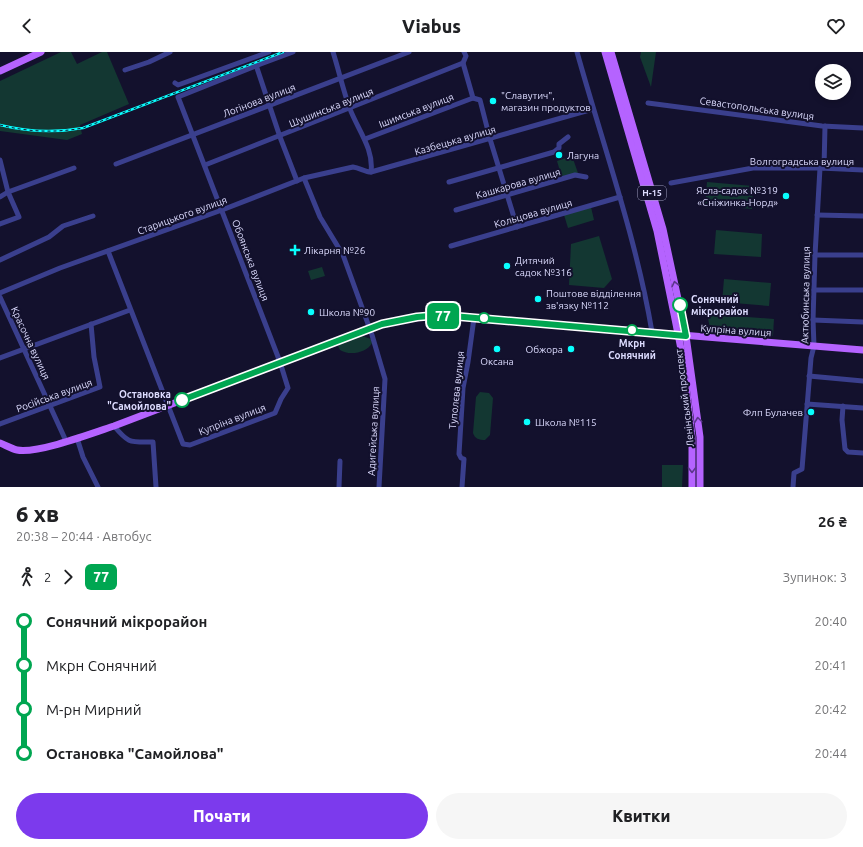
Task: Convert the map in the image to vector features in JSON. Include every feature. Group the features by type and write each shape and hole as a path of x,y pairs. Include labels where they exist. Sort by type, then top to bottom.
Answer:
{"main road":[{"path":"0,71 41,52"},
{"name":"Ленінський проспект","path":"605,52 657,231 678,334 683,359 692,437 692,487"},
{"name":"Ленінський проспект","path":"611,52 663,229 686,336 700,437 700,487"},
{"name":"Купріна вулиця","path":"0,443 18,450 37,449 76,438 114,426 382,324 417,317 441,315 863,350"}],"street":[{"path":"124,70 149,62 170,52"},
{"path":"252,52 254,58"},
{"path":"175,83 178,85 269,52"},
{"path":"293,52 257,65 280,137 298,181"},
{"path":"333,52 350,109 365,139 372,164 372,172"},
{"name":"Логінова вулиця","path":"116,164 408,52"},
{"path":"464,52 466,56 463,63 473,98 480,100 490,139 517,227"},
{"path":"577,52 620,197 647,302 652,332"},
{"name":"Шушинська вулиця","path":"205,166 463,63"},
{"name":"Обоянська вулиця","path":"257,65 178,97 280,362"},
{"name":"Ішимська вулиця","path":"365,139 473,98"},
{"name":"Севастопольська вулиця","path":"648,102 825,126 863,128"},
{"name":"Казбецька вулиця","path":"372,172 593,109"},
{"name":"Актюбинська вулиця","path":"793,487 794,473 802,469 809,376 814,346 813,320 817,215 825,126"},
{"path":"449,182 554,152 559,148 559,144 568,137"},
{"path":"0,160 8,192 19,217 0,224"},
{"name":"Старицького вулиця","path":"0,292 60,268 222,210 304,178 353,167 360,168 365,172 372,172"},
{"path":"0,197 8,192 74,168"},
{"name":"Волгоградська вулиця","path":"671,183 753,168 822,168 863,170"},
{"name":"Кашкарова вулиця","path":"456,210 575,175 586,177"},
{"path":"304,178 320,217 342,255 370,329"},
{"name":"Кольцова вулиця","path":"451,246 620,197"},
{"path":"817,215 863,216"},
{"path":"0,260 49,237 63,226 93,216"},
{"name":"Купріна вулиця","path":"108,251 183,444 190,446 275,413 288,388 280,362"},
{"path":"815,255 863,255"},
{"path":"814,290 863,290"},
{"name":"Красочна вулиця","path":"0,297 66,441"},
{"path":"0,358 130,310"},
{"name":"Туполєва вулиця","path":"462,487 464,459 460,458 458,454 463,388 474,318"},
{"path":"813,320 863,322"},
{"name":"Російська вулиця","path":"0,424 100,387 94,356 91,324"},
{"name":"Адигейська вулиця","path":"370,329 385,379 379,487"},
{"path":"809,376 863,381"},
{"path":"807,404 863,408"},
{"path":"843,406 842,420 845,450 848,452 863,453"},
{"path":"114,426 124,438 132,442 153,442 156,487"},
{"path":"76,438 83,457 98,487"},
{"path":"339,487 340,461"}],"green space":[{"path":"61,52 71,52 77,64 102,52 107,52 129,104 80,125 82,134 67,140 0,131 0,81"},
{"path":"641,52 656,52 651,87 640,57"},
{"path":"572,156 578,173 562,178 557,161"},
{"path":"707,182 753,186 752,209 705,205"},
{"path":"591,207 594,220 568,228 564,215"},
{"path":"716,230 762,234 761,257 714,254"},
{"path":"599,236 612,279 604,288 569,285 571,244"},
{"path":"322,267 325,276 311,280 308,271"},
{"path":"724,279 771,283 769,306 722,302"},
{"path":"707,314 774,319 773,336 716,331 710,328"},
{"path":"362,336 371,339 372,343 366,349 353,353 340,350 339,345"},
{"path":"480,392 489,393 493,398 490,435 485,440 478,439 473,433 476,397"},
{"path":"662,465 683,465 682,487 662,487"}],"railway":[{"path":"0,125 42,131 62,131 83,128 283,52"}],"bus line":[{"name":"77","path":"182,400 280,362 396,320 441,315 598,327 686,336 680,305"}],"place":[{"name":"\"Славутич\", магазин продуктов","path":"493,101"},
{"name":"Лагуна","path":"559,155"},
{"name":"Ясла-садок №319 «Сніжинка-Норд»","path":"786,196"},
{"name":"Лікарня №26","path":"295,250"},
{"name":"Дитячий садок №316","path":"507,266"},
{"name":"Поштове відділення зв'язку №112","path":"538,299"},
{"name":"Сонячний мікрорайон","path":"680,305"},
{"name":"Школа №90","path":"311,312"},
{"name":"Мкрн Сонячний","path":"632,330"},
{"name":"Оксана","path":"497,349"},
{"name":"Обжора","path":"571,349"},
{"name":"Остановка \"Самойлова\"","path":"182,400"},
{"name":"Флп Булачев","path":"811,412"},
{"name":"Школа №115","path":"527,422"}]}
